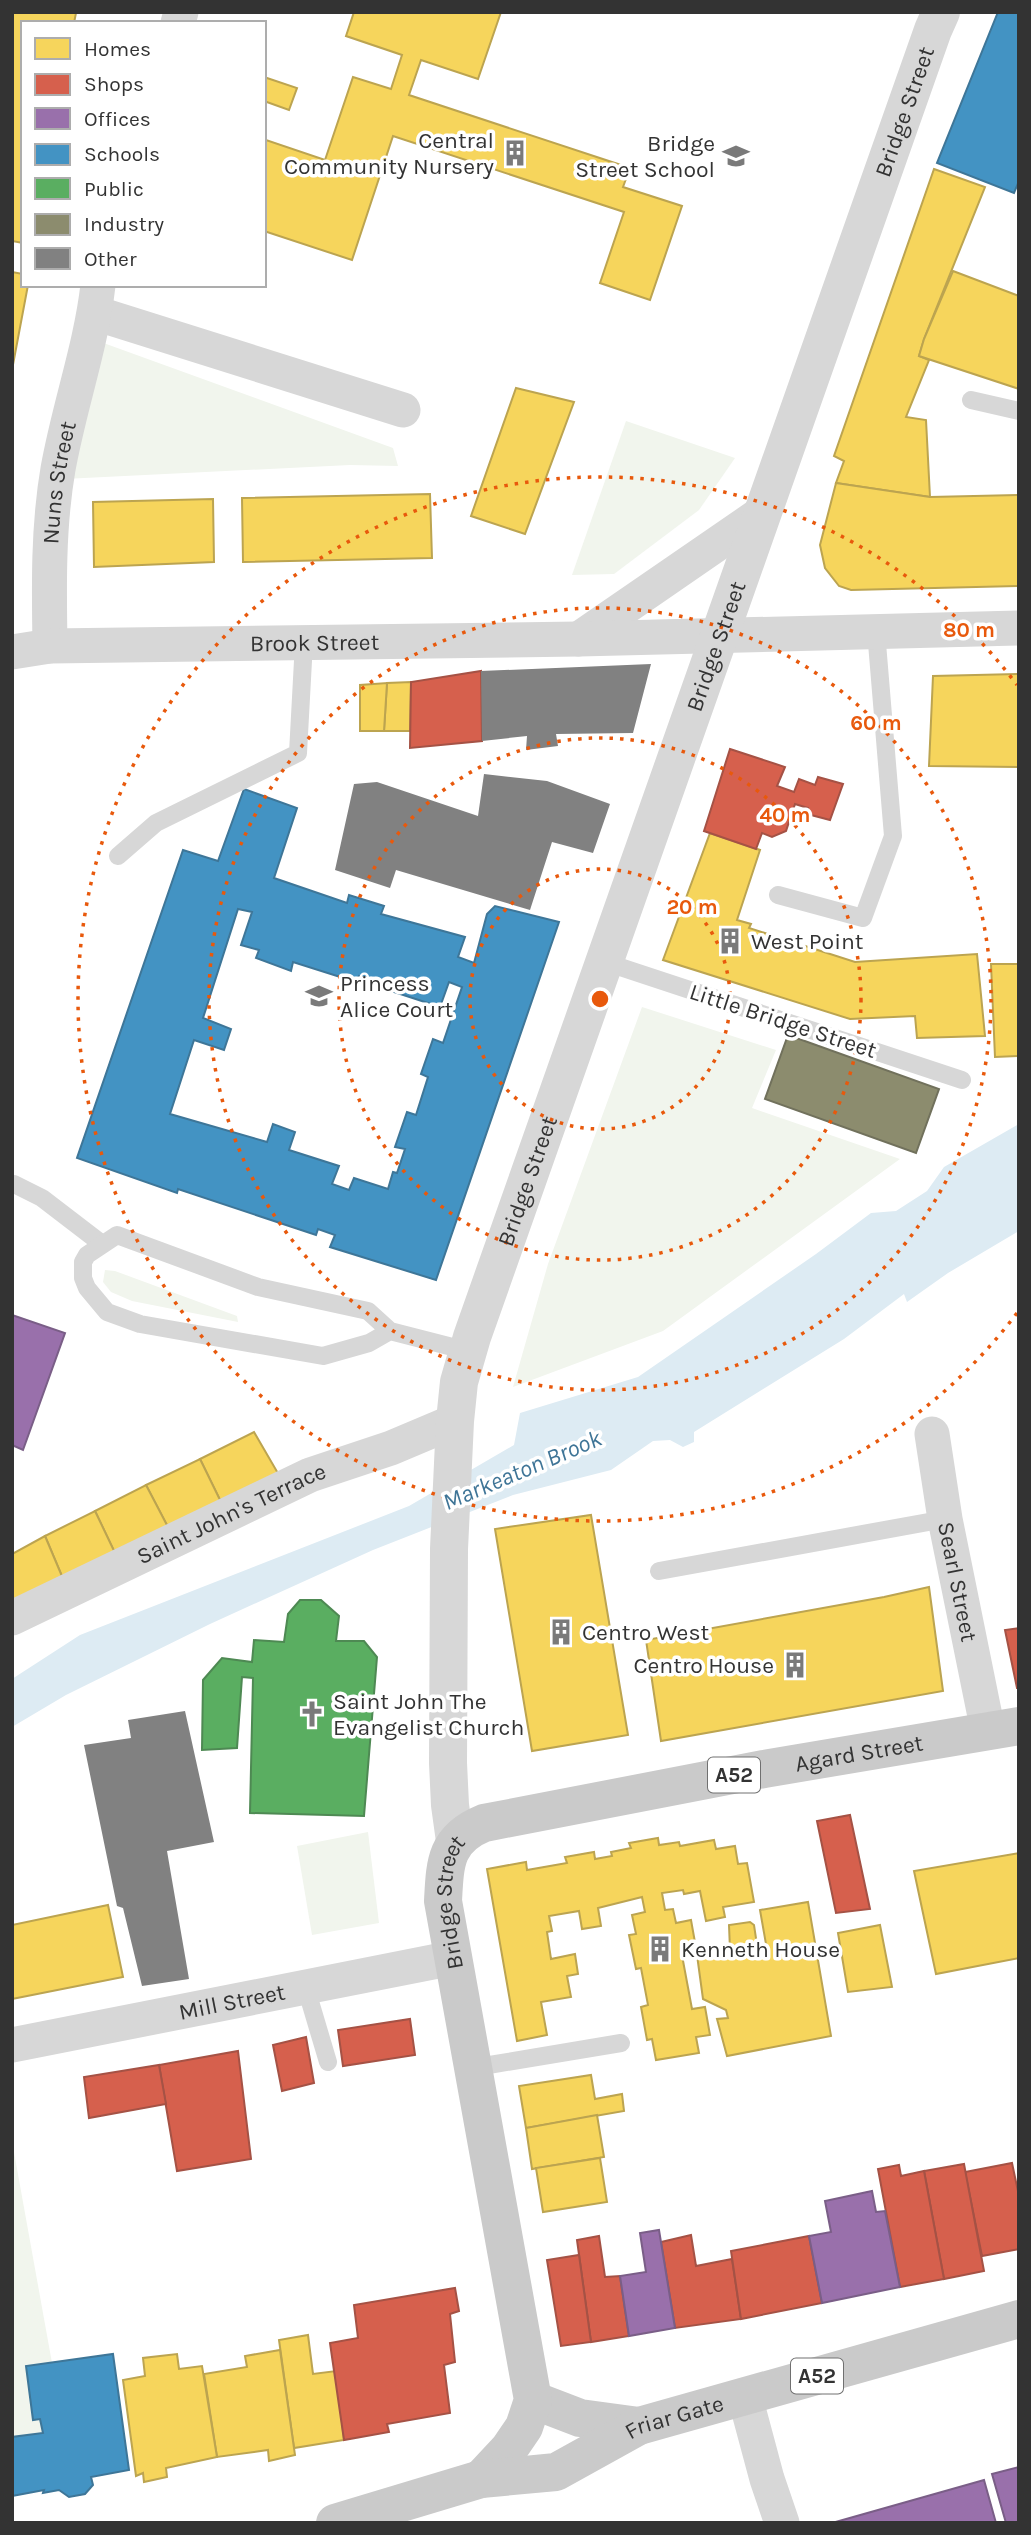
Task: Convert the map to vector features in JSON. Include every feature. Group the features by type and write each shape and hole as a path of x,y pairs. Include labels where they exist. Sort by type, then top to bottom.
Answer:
{"main road":[{"name":"Agard Street","path":"455,1841 467,1830 484,1823 764,1769 1003,1729"},
{"name":"Bridge Street","path":"455,1841 445,1868 443,1901 533,2400"},
{"name":"Friar Gate","path":"335,2523 481,2479 556,2472 639,2426 1019,2319"},
{"name":"A52","path":"533,2400 580,2418 639,2426"},
{"path":"481,2479 509,2449 524,2427 533,2400"}],"street":[{"name":"Bridge Street","path":"455,1841 448,1763 449,1549 459,1382 762,513 941,12"},
{"path":"97,299 403,410"},
{"name":"Nuns Street","path":"50,646 48,568 58,470 97,299"},
{"path":"579,639 762,513"},
{"name":"Brook Street","path":"50,646 719,637 1019,628"},
{"path":"12,652 50,646"},
{"name":"Searl Street","path":"932,1434 945,1519 1003,1729"},
{"name":"Saint John's Terrace","path":"12,1618 310,1475 391,1448 454,1439"},
{"name":"Mill Street","path":"12,2045 453,1958"},
{"path":"745,2397 766,2479 782,2523"}],"lane":[{"path":"971,400 1019,411"},
{"path":"778,895 863,918 893,836 876,631"},
{"path":"118,856 156,823 298,753 304,642"},
{"name":"Little Bridge Street","path":"605,962 962,1080"},
{"path":"14,1184 42,1198 102,1244"},
{"path":"390,1331 369,1343 323,1356 140,1324 107,1312 87,1288 83,1278 83,1262 87,1255 117,1235 258,1287 368,1311 390,1331 468,1351"},
{"path":"659,1571 945,1519"},
{"path":"306,1988 328,2063"},
{"path":"471,2068 621,2043"}],"shaded area":[{"path":"98,341 393,448 398,466 350,465 64,479"},
{"path":"626,421 735,458 699,510 614,574 572,575"},
{"path":"642,1007 776,1050 752,1108 900,1159 663,1331 513,1387 548,1264"},
{"path":"105,1270 115,1271 237,1316 238,1322 132,1301 111,1292 103,1282"},
{"path":"368,1832 379,1923 312,1935 297,1846"},
{"path":"12,2141 52,2363 26,2367 33,2419 40,2419 45,2434 12,2438"}],"water":[{"name":"Markeaton Brook","path":"1019,1124 1019,1231 948,1273 907,1302 904,1294 844,1339 694,1432 694,1442 683,1447 670,1440 653,1441 611,1470 513,1495 373,1550 210,1624 66,1695 12,1727 12,1679 80,1635 409,1506 514,1445 520,1413 638,1377 871,1213 896,1211 927,1191 944,1167"}],"building: Homes":[{"path":"12,12 76,13 74,21 21,21 21,243 12,241"},
{"name":"Central Community Nursery","path":"354,12 501,12 478,79 421,60 409,95 630,168 623,187 682,206 650,300 600,283 624,212 393,136 352,260 266,232 266,140 325,160 353,77 391,89 402,55 346,36"},
{"path":"266,78 297,88 289,110 266,102"},
{"path":"934,169 985,187 924,339 919,356 929,360 906,417 926,420 930,497 836,483 844,461 834,456"},
{"path":"953,271 1019,296 1019,389 919,356"},
{"path":"12,272 21,274 21,287 28,287 12,370"},
{"path":"516,388 574,402 525,534 471,516"},
{"path":"836,483 930,497 1019,495 1019,586 851,590 839,586 825,568 820,545"},
{"path":"430,494 432,558 243,562 242,498"},
{"path":"213,499 214,562 94,567 93,502"},
{"path":"1019,674 1019,767 929,766 933,676"},
{"path":"411,682 410,731 384,731 387,683"},
{"path":"387,683 384,731 360,731 360,685"},
{"name":"West Point","path":"710,833 760,850 737,920 751,924 749,928 855,962 977,954 985,1036 917,1038 915,1016 850,1019 663,960"},
{"path":"991,964 1019,964 1019,1056 995,1057"},
{"path":"254,1432 279,1475 222,1504 200,1459"},
{"path":"200,1459 222,1504 169,1529 146,1485"},
{"path":"146,1485 169,1529 116,1555 95,1511"},
{"path":"95,1511 116,1555 64,1581 45,1536"},
{"name":"Centro West","path":"591,1515 628,1735 532,1751 495,1529"},
{"path":"45,1536 64,1581 12,1606 12,1554"},
{"name":"Centro House","path":"929,1587 943,1691 661,1741 646,1640"},
{"name":"Kenneth House","path":"658,1838 659,1845 679,1842 680,1846 714,1840 716,1849 735,1846 738,1864 747,1863 754,1902 723,1907 725,1917 706,1921 700,1891 684,1894 683,1890 662,1893 665,1910 673,1909 676,1923 691,1920 696,1948 681,1950 692,2009 705,2007 710,2035 696,2037 699,2053 656,2060 652,2039 647,2040 641,2007 648,2005 641,1968 636,1969 629,1935 636,1934 632,1915 645,1912 642,1897 598,1908 601,1926 582,1929 579,1911 549,1916 552,1931 547,1932 551,1959 575,1954 578,1974 567,1976 571,1997 541,2002 547,2035 517,2041 487,1869 526,1862 527,1870 567,1863 565,1857 594,1852 595,1859 612,1856 611,1852 631,1848 629,1843"},
{"path":"1019,1853 1019,1958 936,1974 914,1871"},
{"path":"808,1902 831,2036 727,2056 717,2019 728,2018 726,2010 703,1999 697,1955 730,1950 729,1925 750,1922 754,1925 757,1945 766,1944 760,1910"},
{"path":"108,1905 123,1977 12,1999 12,1925"},
{"path":"880,1925 892,1987 848,1992 838,1933"},
{"path":"591,2075 595,2099 622,2094 624,2111 526,2128 519,2086"},
{"path":"597,2115 604,2157 532,2169 526,2128"},
{"path":"600,2158 607,2202 543,2212 536,2168"},
{"path":"308,2335 313,2374 336,2371 344,2440 294,2448 279,2340"},
{"path":"280,2350 295,2455 269,2461 268,2450 217,2457 204,2374 247,2367 245,2356"},
{"path":"177,2354 179,2369 202,2366 217,2457 166,2468 167,2477 144,2482 143,2473 136,2476 123,2380 145,2376 143,2358"}],"building: Shops":[{"path":"481,671 482,741 410,748 411,682"},
{"path":"730,749 785,767 777,786 794,792 799,779 815,785 818,777 843,784 830,820 807,814 808,808 795,804 786,831 772,837 762,833 756,849 704,831"},
{"path":"1019,1628 1019,1688 1017,1688 1005,1630"},
{"path":"850,1815 870,1909 836,1913 817,1821"},
{"path":"410,2019 415,2055 343,2066 338,2030"},
{"path":"306,2037 314,2083 282,2091 273,2045"},
{"path":"238,2051 251,2159 177,2171 159,2065"},
{"path":"159,2065 166,2104 89,2118 84,2077"},
{"path":"1012,2163 1019,2196 1019,2249 982,2256 965,2172"},
{"path":"964,2164 984,2271 944,2279 924,2171"},
{"path":"899,2165 901,2176 924,2171 944,2279 900,2287 878,2169"},
{"path":"691,2235 696,2266 732,2259 741,2319 675,2328 661,2242"},
{"path":"599,2236 605,2277 620,2276 629,2336 591,2342 577,2240"},
{"path":"809,2236 822,2303 741,2319 731,2251"},
{"path":"579,2255 591,2342 561,2346 547,2260"},
{"path":"455,2288 459,2311 450,2314 455,2362 444,2365 450,2413 387,2424 389,2432 344,2440 330,2343 358,2338 354,2305"}],"building: Offices":[{"path":"12,1315 65,1333 23,1450 12,1445"},
{"path":"872,2191 876,2212 885,2211 900,2287 822,2303 809,2236 831,2232 825,2201"},
{"path":"659,2230 675,2328 629,2336 620,2276 646,2272 640,2233"},
{"path":"1019,2467 1019,2523 1006,2523 992,2474"},
{"path":"984,2480 996,2523 832,2523"}],"building: Schools":[{"path":"998,12 1019,12 1019,181 1014,193 937,163"},
{"path":"244,789 297,808 274,878 347,903 349,895 384,906 381,914 465,937 458,957 474,963 487,914 495,906 559,922 436,1280 330,1247 335,1235 318,1229 316,1235 178,1189 177,1193 77,1158 183,850 218,861","holes":["238,909 252,912 241,945 259,950 256,958 291,971 293,962 356,982 359,976 383,984 382,988 440,1007 449,982 462,987 443,1043 433,1039 421,1074 428,1077 416,1115 407,1112 395,1147 405,1149 388,1189 354,1178 349,1190 332,1184 339,1166 289,1150 295,1132 273,1124 267,1142 170,1114 194,1040 224,1050 231,1029 203,1018"]},
{"path":"113,2354 129,2470 91,2477 93,2485 85,2494 69,2497 59,2490 43,2493 44,2490 12,2496 12,2437 43,2433 40,2419 33,2420 26,2366"}],"building: Public":[{"name":"Saint John The Evangelist Church","path":"300,1600 321,1600 339,1616 336,1641 364,1641 377,1657 364,1816 250,1813 253,1678 242,1677 237,1748 202,1750 203,1680 222,1658 252,1662 254,1640 284,1642 288,1614"}],"building: Industry":[{"path":"788,1035 939,1089 916,1153 765,1099"}],"building: Other":[{"path":"651,664 633,733 556,734 558,746 526,750 527,736 482,741 481,671"},
{"path":"484,774 547,781 610,804 593,853 552,842 530,910 396,870 390,888 335,870 354,784 377,782 478,816"},
{"path":"185,1711 214,1842 167,1851 189,1979 142,1986 123,1908 117,1906 84,1745 131,1738 128,1720"}],"place":[{"name":"Central Community Nursery","path":"515,153"},
{"name":"Bridge Street School","path":"736,156"},
{"name":"West Point","path":"730,941"},
{"name":"Princess Alice Court","path":"319,996"},
{"name":"Centro West","path":"561,1632"},
{"name":"Centro House","path":"795,1665"},
{"name":"Saint John The Evangelist Church","path":"312,1714"},
{"name":"Kenneth House","path":"660,1949"}]}
